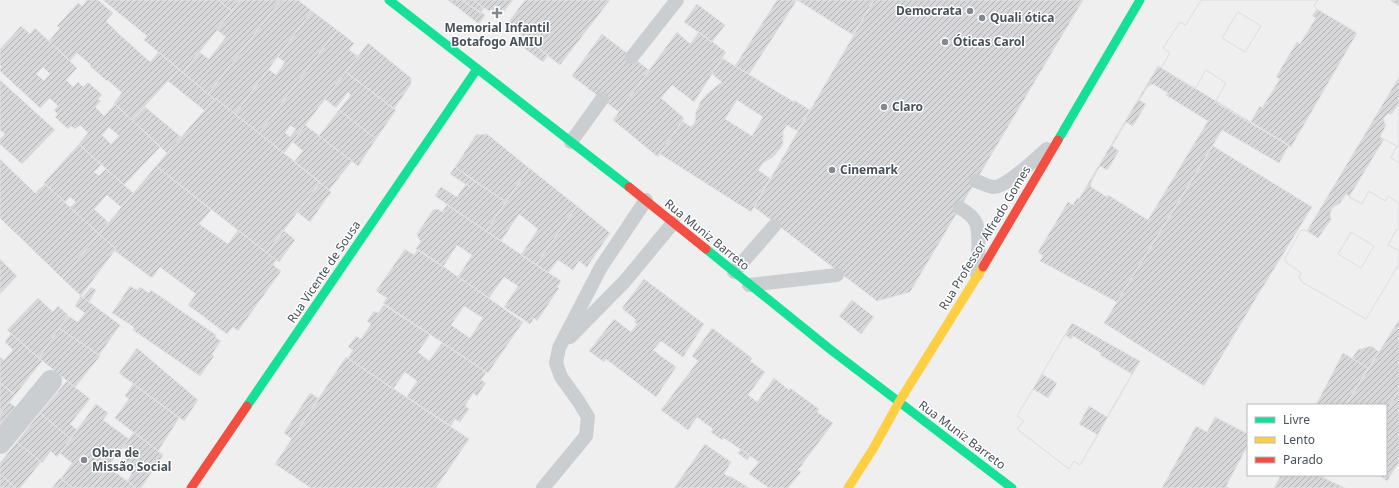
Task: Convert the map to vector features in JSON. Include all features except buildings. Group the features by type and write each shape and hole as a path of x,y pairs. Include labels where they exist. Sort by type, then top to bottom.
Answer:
{"street":[{"name":"Rua Muniz Barreto","path":"389,0 646,200 831,350 1012,488"},
{"name":"Rua Professor Alfredo Gomes","path":"848,488 873,449 899,402 977,278 1140,0"},
{"name":"Rua Vicente de Sousa","path":"191,488 477,69"},
{"path":"0,443 51,381"}],"lane":[{"path":"632,57 677,0"},
{"path":"571,142 602,99"},
{"path":"976,181 992,188 999,187 1007,183 1058,140"},
{"path":"543,488 586,436 588,417 580,402 561,377 556,363 559,348 601,267 646,200"},
{"path":"960,208 969,214 975,222 978,231 977,278"},
{"path":"559,348 625,281 673,222"},
{"path":"734,272 774,226"},
{"path":"749,285 837,275"}],"traffic: fast":[{"path":"389,0 629,187"},
{"path":"1058,140 1140,0"},
{"path":"247,406 477,69"},
{"path":"706,249 831,350 1012,488"}],"traffic: slow":[{"path":"848,488 873,449 899,402 983,267"}],"traffic: jam":[{"path":"983,267 1058,140"},
{"path":"629,187 706,249"},
{"path":"191,488 247,406"}],"place":[{"name":"Democrata","path":"970,11"},
{"name":"Memorial Infantil Botafogo AMIU","path":"497,13"},
{"name":"Quali ótica","path":"982,18"},
{"name":"Óticas Carol","path":"945,42"},
{"name":"Claro","path":"884,107"},
{"name":"Cinemark","path":"832,170"},
{"name":"Obra de Missão Social","path":"84,460"}]}
